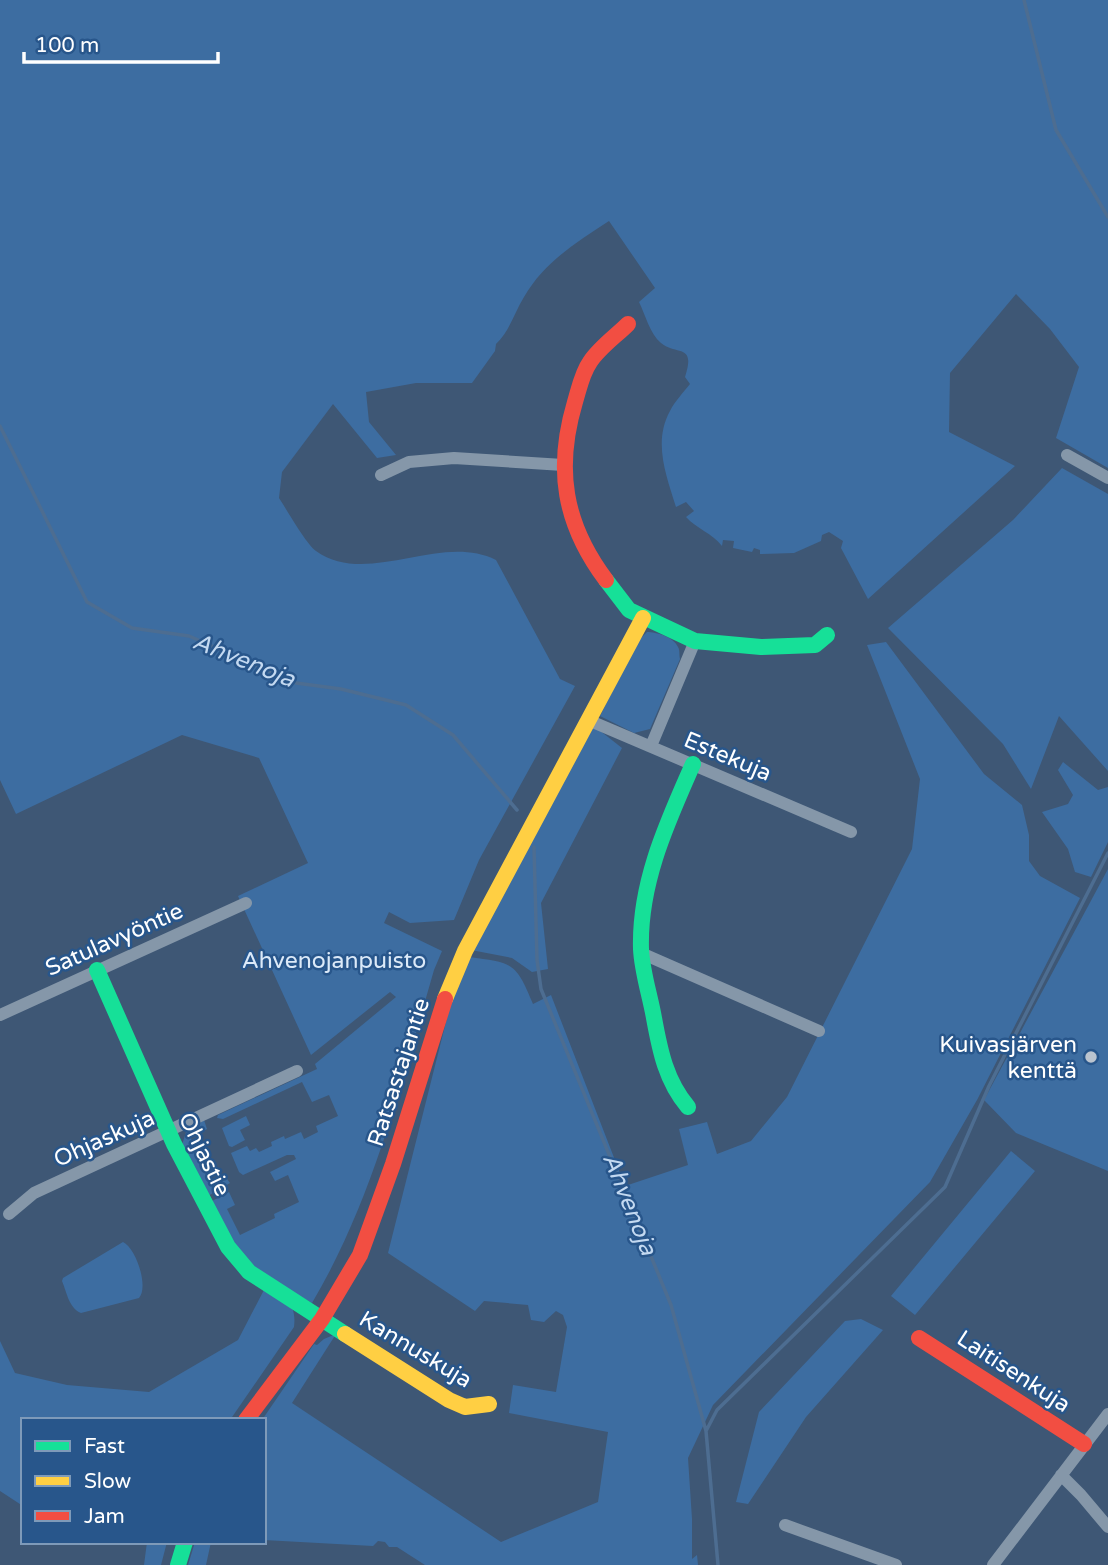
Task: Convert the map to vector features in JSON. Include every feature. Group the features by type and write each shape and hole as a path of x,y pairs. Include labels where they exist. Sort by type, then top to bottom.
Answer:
{"street":[{"path":"628,324 590,361 569,422 563,465 567,498 591,560 629,610 695,641 761,647 803,646 815,645 827,635"},
{"path":"1067,454 1108,478"},
{"path":"381,475 409,463 454,458 563,465"},
{"name":"Ratsastajantie","path":"248,1418 322,1319 360,1255 393,1164 442,1006 465,951 643,618"},
{"path":"651,746 695,641"},
{"name":"Estekuja","path":"588,720 851,832"},
{"path":"688,1107 675,1093 659,1049 641,953 641,920 648,876 668,820 693,764"},
{"name":"Satulavyöntie","path":"0,1015 246,903"},
{"path":"641,953 819,1031"},
{"name":"Ohjastie","path":"97,970 168,1132 215,1228 233,1256 249,1272 322,1319"},
{"name":"Ohjaskuja","path":"9,1214 34,1193 297,1070"},
{"name":"Kannuskuja","path":"322,1319 449,1400 465,1406 489,1404"},
{"name":"Laitisenkuja","path":"919,1338 1084,1444"},
{"path":"993,1565 1108,1415"},
{"path":"1061,1475 1082,1495 1108,1527"},
{"path":"785,1525 896,1565"},
{"path":"178,1565 184,1544"}],"green space":[{"name":"Ahvenojanpuisto","path":"0,0 1108,0 1108,468 1056,438 1079,367 1050,329 1016,294 950,373 949,432 1015,466 868,599 841,548 843,541 829,532 822,535 821,541 794,553 760,554 760,550 754,548 752,552 733,548 734,541 723,540 722,546 686,517 694,511 686,502 676,507 663,459 662,435 670,411 690,384 685,377 688,359 683,352 661,343 648,324 639,302 655,288 609,221 551,263 532,284 496,344 495,351 472,383 416,383 366,392 369,422 396,455 377,458 333,404 282,472 279,498 312,547 336,561 381,563 451,552 474,553 496,560 560,679 575,686 479,860 454,920 410,923 389,912 384,923 442,951 369,1182 352,1224 312,1303 270,1279 237,1253 212,1201 229,1192 235,1205 227,1209 240,1235 275,1218 274,1214 299,1202 288,1175 275,1181 270,1172 296,1159 294,1155 287,1155 243,1175 231,1153 247,1146 250,1151 256,1148 259,1152 284,1136 285,1139 301,1132 304,1139 318,1132 316,1126 338,1116 329,1095 312,1102 302,1082 223,1119 217,1118 218,1115 317,1069 315,1064 396,997 390,992 311,1055 238,896 308,863 259,758 182,735 16,814 0,780"},
{"path":"1062,468 1108,494 1108,771 1059,716 1031,789 1003,744 888,628 1013,520"},
{"path":"647,632 673,640 679,648 680,659 650,729 634,733 600,716 637,642"},
{"path":"886,642 984,774 1022,805 1029,835 1029,861 1040,876 1080,898 977,1100 930,1182 713,1405 688,1458 692,1559 697,1555 698,1565 425,1565 397,1547 389,1547 385,1542 378,1541 373,1546 266,1540 266,1418 263,1418 314,1344 317,1345 336,1334 292,1403 501,1542 598,1502 608,1432 509,1413 513,1385 556,1392 567,1327 563,1315 556,1311 544,1322 531,1320 528,1305 484,1301 475,1311 388,1253 452,998 469,957 504,963 511,967 522,980 533,1004 551,995 625,1186 688,1165 679,1129 707,1122 717,1154 751,1141 787,1097 912,849 920,779 867,645"},
{"path":"594,726 622,748 541,903 548,969 532,972 512,958 471,950"},
{"path":"1063,762 1098,790 1108,787 1108,842 1091,877 1075,872 1068,849 1042,812 1068,804 1073,795 1058,770"},
{"path":"1108,869 1108,1171 1016,1133 984,1100"},
{"path":"246,1116 250,1125 240,1130 245,1140 229,1146 222,1128"},
{"path":"204,1120 207,1129 191,1138 192,1143 212,1186 227,1179 230,1183 208,1196 182,1145 186,1132"},
{"path":"1011,1151 1035,1171 915,1315 891,1296"},
{"path":"123,1242 140,1268 143,1285 139,1298 81,1313 77,1311 69,1300 63,1278"},
{"path":"265,1288 284,1299 294,1312 294,1327 231,1418 21,1418 21,1505 0,1491 0,1341 15,1373 67,1385 149,1392 238,1340"},
{"path":"861,1319 883,1330 806,1417 748,1504 736,1502 759,1412 845,1321"},
{"path":"147,1544 166,1544 161,1565 144,1565"},
{"path":"194,1544 211,1544 206,1565 188,1565"}],"waterway":[{"path":"1024,0 1056,130 1108,217"},
{"name":"Ahvenoja","path":"0,426 87,602 132,628 189,636 296,683 341,689 406,705 453,735 517,810"},
{"name":"Ahvenoja","path":"534,847 537,960 541,989 671,1305 706,1431 718,1565"},
{"path":"706,1431 717,1410 945,1187 989,1086 1108,853"}],"traffic: fast":[{"path":"606,580 629,610 695,641 761,647 815,645 827,635"},
{"path":"688,1107 674,1087 662,1054 644,975 641,949 645,901 656,854 693,764"},
{"path":"97,970 174,1144 228,1247 249,1272 345,1334"},
{"path":"178,1565 184,1544"}],"traffic: slow":[{"path":"445,999 465,951 643,618"},
{"path":"345,1334 449,1400 465,1407 489,1404"}],"traffic: jam":[{"path":"606,580 592,559 572,517 565,473 566,450 569,427 585,371 598,352 628,324"},
{"path":"248,1418 322,1319 360,1255 393,1164 445,999"},
{"path":"919,1338 1084,1444"}],"place":[{"name":"Kuivasjärven kenttä","path":"1091,1057"}]}
